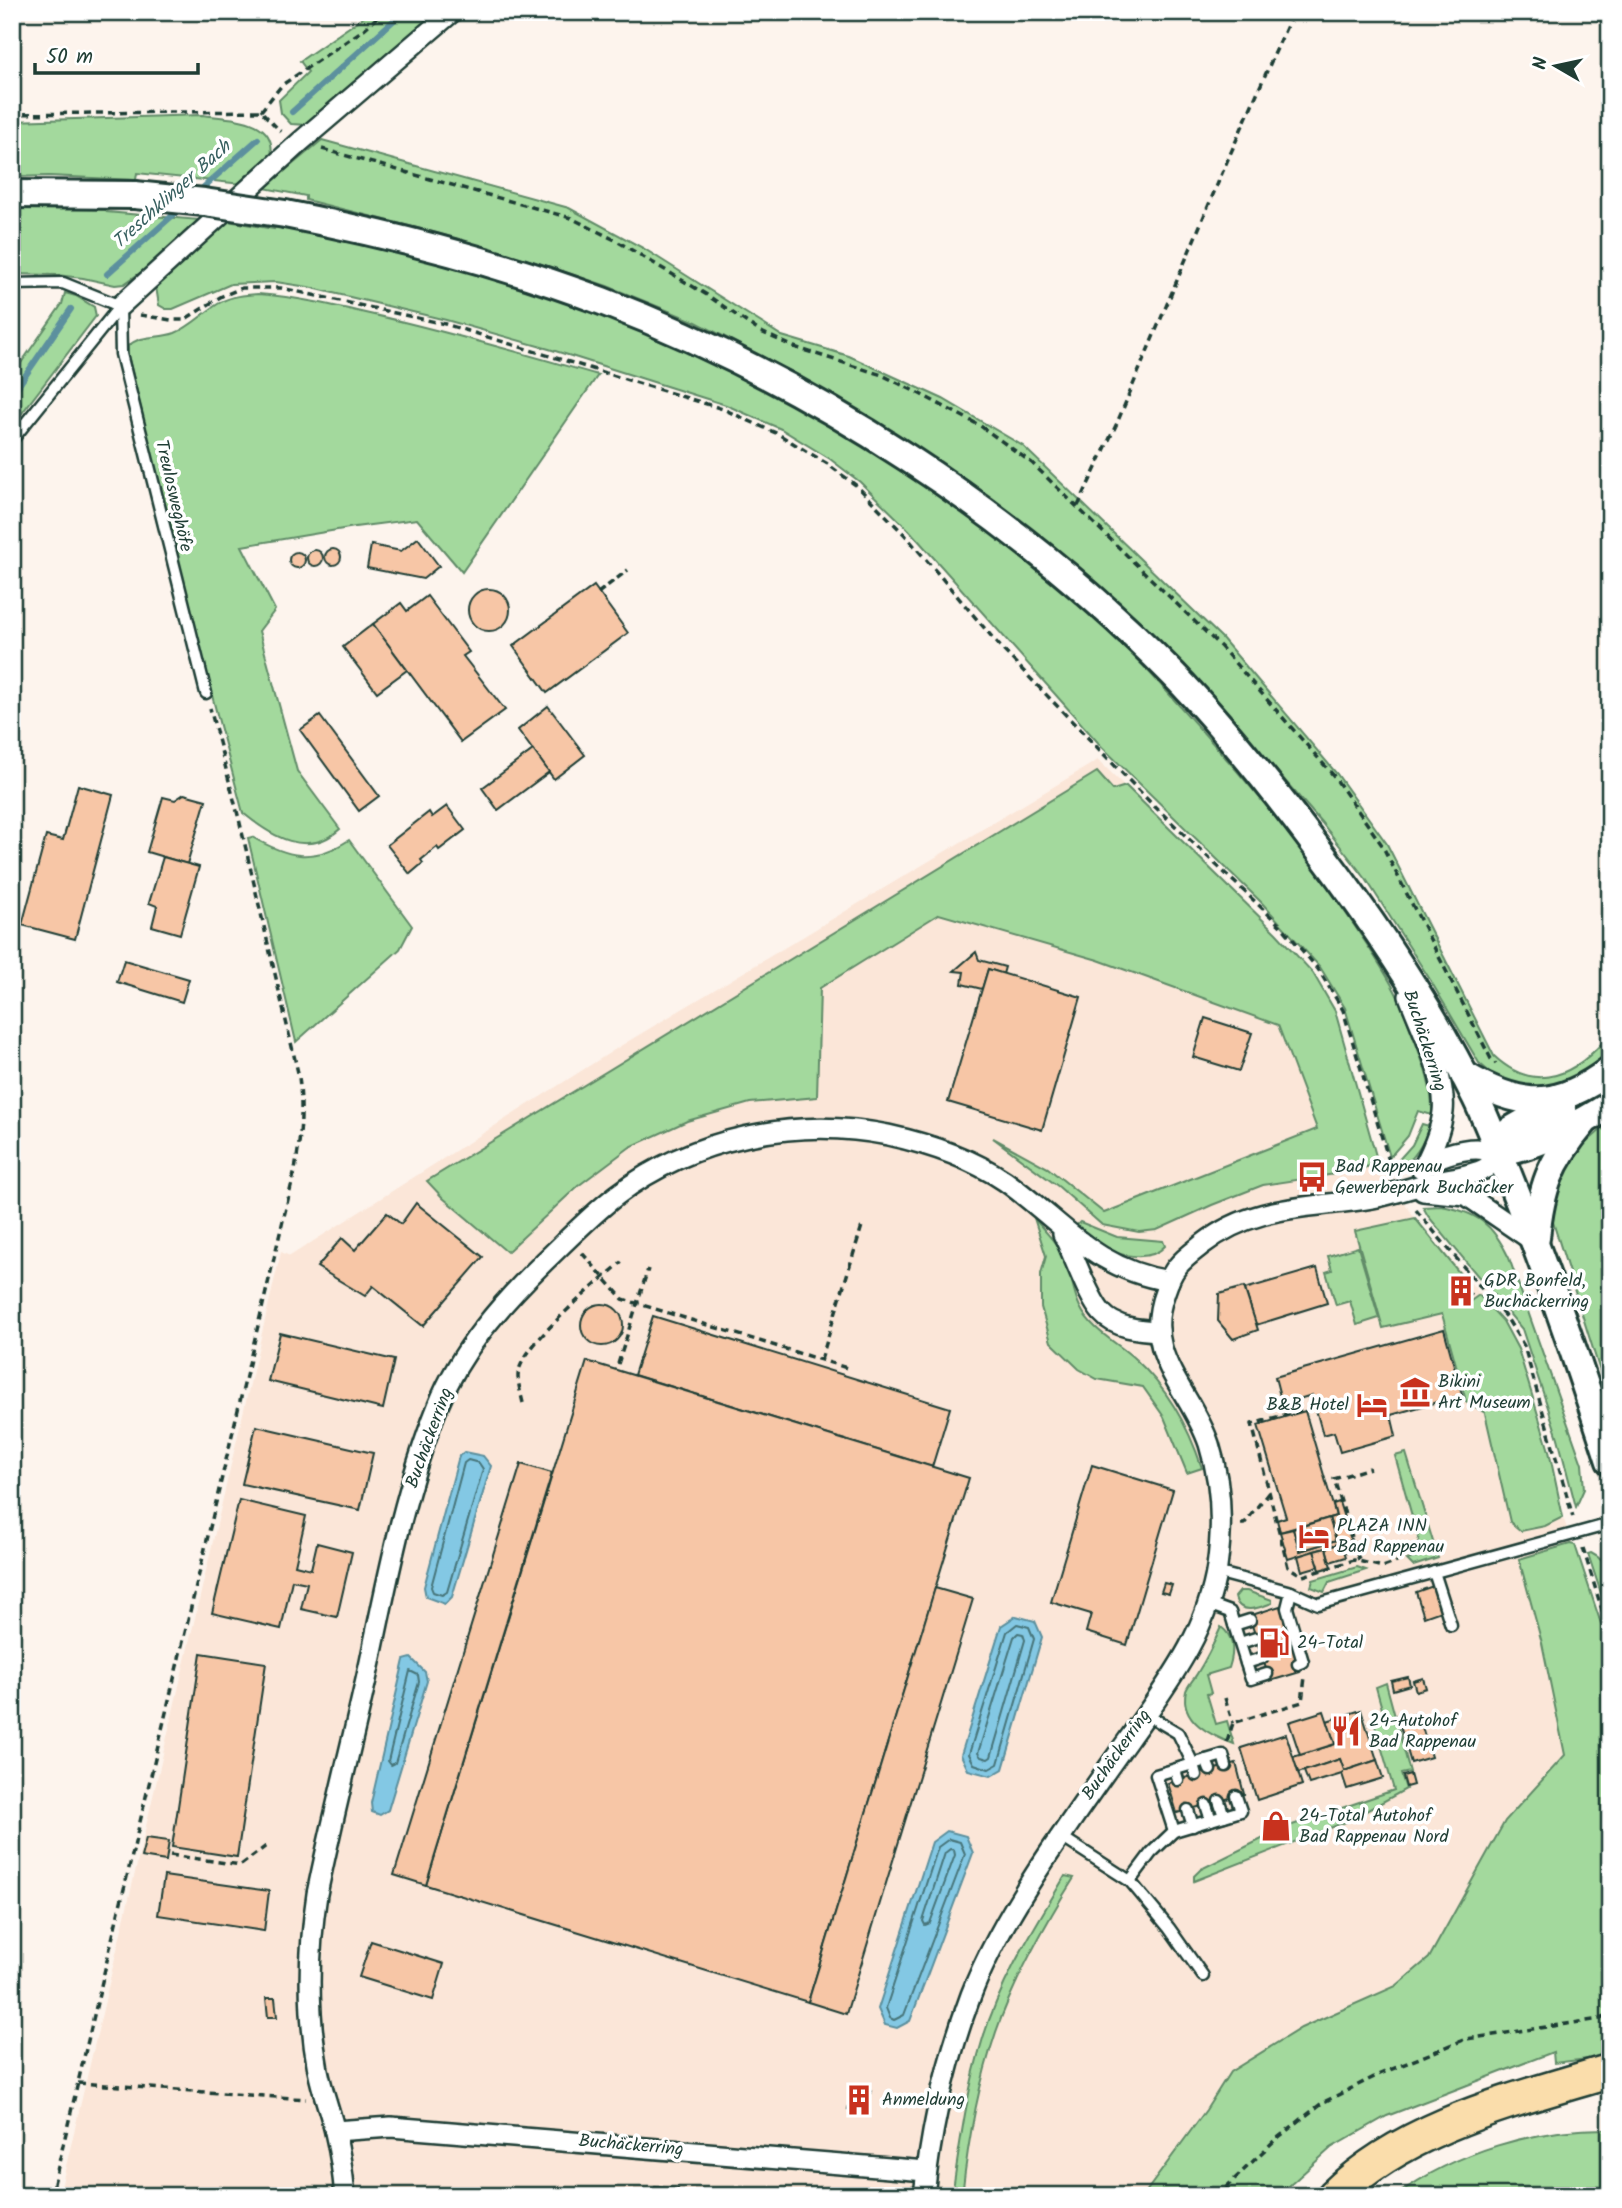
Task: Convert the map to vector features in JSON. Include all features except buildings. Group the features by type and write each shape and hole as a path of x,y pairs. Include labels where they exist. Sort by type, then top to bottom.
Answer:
{"highway":[{"path":"1334,2196 1370,2166 1463,2118 1519,2100 1610,2088"}],"main road":[{"path":"12,194 135,195 285,214 373,232 517,272 602,302 691,339 772,379 859,428 926,471 1014,534 1106,611 1173,675 1245,754 1353,895 1395,959 1464,1075 1500,1152 1569,1334 1610,1461"},
{"path":"1464,1075 1493,1092 1525,1101 1544,1101 1580,1090 1610,1070"},
{"path":"1500,1152 1511,1130 1597,1090 1610,1080"},
{"path":"1500,1152 1526,1147 1583,1123 1610,1105"},
{"path":"1536,1243 1539,1202 1550,1171 1567,1142 1583,1123"}],"street":[{"path":"120,306 294,147 452,12"},
{"name":"Buchäckerring","path":"1395,959 1438,1074 1443,1101 1440,1124 1425,1164 1401,1190"},
{"name":"Buchäckerring","path":"345,2196 335,2131 318,2072 310,2004 311,1939 317,1894 394,1549 420,1456 438,1404 453,1374 481,1331 516,1289 617,1195 648,1174 690,1153 739,1138 791,1130 845,1129 888,1135 963,1158 1003,1180 1104,1260 1148,1277 1169,1280"},
{"path":"1425,1164 1475,1149 1500,1152"},
{"name":"Buchäckerring","path":"923,2196 935,2115 972,1993 1002,1933 1060,1836 1186,1655 1208,1604 1216,1572 1222,1524 1217,1471 1202,1425 1167,1364 1158,1331 1160,1307 1169,1280 1190,1254 1239,1221 1277,1210 1374,1198 1487,1167 1500,1152"},
{"name":"Buchäckerring","path":"1401,1190 1445,1191 1466,1195 1536,1243"},
{"name":"Buchäckerring","path":"1060,1227 1091,1298 1103,1315 1118,1324 1158,1331"},
{"name":"Buchäckerring","path":"335,2131 391,2127 926,2171"}],"lane":[{"path":"12,284 63,283 120,306 12,440"},
{"name":"Treulosweghöfe","path":"120,306 121,354 206,693"},
{"path":"1216,1572 1291,1592 1318,1604 1610,1524"},
{"path":"1434,1572 1451,1625"},
{"path":"1291,1592 1284,1609 1303,1662 1302,1668"},
{"path":"1208,1604 1230,1612 1251,1679 1267,1674"},
{"path":"1234,1625 1250,1620"},
{"path":"1240,1643 1256,1638"},
{"path":"1246,1663 1262,1658"},
{"path":"1146,1714 1178,1733 1196,1774"},
{"path":"1174,1831 1156,1775 1177,1775 1193,1763 1208,1765 1223,1755 1226,1766"},
{"path":"1130,1881 1151,1853 1174,1831 1241,1811 1236,1796"},
{"path":"1219,1801 1224,1816"},
{"path":"1206,1805 1211,1820"},
{"path":"1188,1810 1193,1826"},
{"path":"1060,1836 1130,1881 1169,1928 1203,1976"}],"path":[{"path":"261,111 282,85 363,30 383,12"},
{"path":"1078,506 1117,423 1293,12"},
{"path":"12,114 261,111 294,147"},
{"path":"120,306 144,316 184,320 222,296 242,288 281,288 445,324 723,409 778,434 826,463 857,486 905,535 1004,651 1150,802 1283,929 1318,969 1343,1010 1388,1164 1401,1190 1520,1338 1610,1636"},
{"path":"598,593 628,570"},
{"path":"51,2196 292,1183 302,1131 303,1107 299,1077 239,820 206,693"},
{"path":"1481,1040 1491,1059 1502,1069"},
{"path":"821,1360 862,1226"},
{"path":"579,1250 623,1299 848,1368"},
{"path":"523,1403 517,1375 527,1355 556,1321 622,1262"},
{"path":"618,1364 648,1269"},
{"path":"1301,1410 1252,1424 1288,1567 1303,1576 1359,1560 1383,1567 1397,1562"},
{"path":"1359,1560 1334,1479 1370,1468"},
{"path":"1222,1524 1244,1524 1269,1492"},
{"path":"1233,1723 1302,1702 1302,1668"},
{"path":"1223,1755 1233,1723 1225,1698"},
{"path":"170,1855 241,1865 266,1846"},
{"path":"1217,2196 1275,2140 1322,2103 1380,2074 1466,2039 1600,2019 1610,2015"},
{"path":"78,2083 326,2100"}],"shaded area":[{"path":"1098,760 1276,933 1313,973 1335,1011 1378,1163 1415,1218 1505,1323 1518,1349 1549,1451 1563,1517 1599,1621 1542,1643 1565,1754 1505,1821 1429,1958 1396,1986 1301,2028 1230,2072 1206,2110 1143,2196 59,2196 281,1252 290,1256 622,1045"}],"green space":[{"path":"371,12 439,12 308,125 291,124 281,113 279,100 308,72 300,61"},
{"path":"202,115 238,120 260,127 271,145 271,158 242,184 137,173 136,180 12,177 12,121"},
{"path":"322,140 569,208 643,248 782,336 849,356 943,399 1023,446 1222,638 1337,774 1387,844 1494,1056 1510,1068 1526,1075 1556,1075 1584,1060 1610,1034 1610,1063 1550,1094 1500,1081 1479,1063 1366,879 1321,822 1253,744 1114,601 1004,508 800,376 696,322 607,286 522,258 437,233 306,200 306,196 264,188"},
{"path":"12,204 109,207 107,212 200,220 144,270 124,284 115,285 56,275 12,274"},
{"path":"228,221 274,229 275,225 411,254 492,276 575,305 656,338 813,416 960,511 1030,564 1122,644 1158,681 1280,822 1354,925 1395,991 1425,1068 1432,1115 1418,1111 1408,1136 1390,1157 1345,1008 1320,967 1261,902 1102,747 909,530 860,482 830,459 781,429 726,405 549,349 446,320 308,287 276,282 231,284 173,309 159,305 156,287 160,280"},
{"path":"65,293 94,307 96,316 12,426 12,376 62,304"},
{"path":"258,294 316,302 402,322 598,375 462,572 417,519 242,546 275,610 259,631 297,771 340,829 328,838 315,842 302,843 277,836 243,813 194,627 128,355 128,346 133,342 175,333 225,300"},
{"path":"1097,772 1113,790 1126,786 1276,933 1313,973 1335,1011 1378,1163 1355,1171 1263,1185 1157,1230 1139,1232 1102,1225 1059,1187 993,1138 1048,1168 1104,1213 1317,1129 1278,1025 1098,960 939,914 820,988 817,1097 750,1103 687,1121 630,1147 578,1186 507,1252 427,1181"},
{"path":"252,837 277,849 300,855 323,852 349,840 412,926 400,949 296,1042 248,838"},
{"path":"1610,1122 1610,1403 1553,1222 1554,1198 1571,1156"},
{"path":"1422,1124 1429,1126 1421,1145 1409,1162 1398,1171 1394,1165 1412,1145"},
{"path":"1441,1206 1465,1212 1483,1222 1497,1236 1509,1258 1582,1464 1584,1489 1576,1507 1558,1438 1522,1329 1423,1207"},
{"path":"1034,1218 1063,1255 1085,1315 1147,1370 1167,1396 1191,1438 1202,1468 1187,1473 1164,1417 1143,1387 1097,1379 1079,1369 1051,1342 1041,1307 1041,1274 1046,1256"},
{"path":"1415,1218 1461,1275 1450,1287 1465,1305 1479,1295 1503,1321 1518,1349 1549,1451 1563,1517 1545,1526 1521,1531 1510,1522 1485,1413 1466,1401 1442,1314 1383,1328 1355,1231"},
{"path":"1080,1222 1117,1237 1163,1241 1165,1246 1151,1255 1132,1256 1114,1252 1095,1242 1077,1225"},
{"path":"1358,1247 1379,1318 1357,1325 1350,1301 1336,1305 1326,1272 1332,1270 1328,1256"},
{"path":"1406,1453 1438,1558 1413,1566 1407,1560 1423,1555 1395,1456"},
{"path":"1570,1544 1575,1545 1610,1651 1610,2052 1596,2058 1554,2063 1553,2052 1387,2116 1331,2148 1278,2196 1143,2196 1206,2110 1230,2072 1301,2028 1396,1986 1429,1958 1505,1821 1565,1755 1542,1643 1519,1559"},
{"path":"1591,1553 1605,1565 1608,1573 1611,1591 1610,1620 1588,1554"},
{"path":"1357,1567 1366,1570 1329,1582 1324,1592 1311,1587 1313,1580"},
{"path":"1240,1591 1272,1600 1272,1603 1245,1609 1237,1603 1235,1597"},
{"path":"1221,1627 1231,1640 1231,1662 1229,1668 1206,1675 1211,1693 1207,1694 1216,1724 1227,1721 1234,1744 1199,1726 1187,1711 1185,1702 1186,1691"},
{"path":"1386,1683 1410,1772 1401,1774 1406,1789 1348,1821 1194,1881 1194,1876 1201,1869 1264,1838 1266,1834 1394,1790 1373,1719 1384,1716 1376,1687"},
{"path":"1065,1876 1074,1878 1031,1953 996,2032 974,2113 962,2196 952,2196 968,2097 990,2017 1019,1955"},
{"path":"1610,2129 1610,2196 1395,2196 1444,2167 1497,2146 1553,2133"}],"water":[{"path":"464,1452 483,1456 491,1466 452,1597 445,1604 426,1597 424,1587 459,1456"},
{"path":"1016,1616 1035,1621 1042,1637 1003,1769 991,1776 968,1770 961,1755 1001,1626"},
{"path":"411,1658 425,1672 427,1681 388,1810 380,1815 372,1812 371,1803 404,1660"},
{"path":"947,1831 966,1836 973,1853 910,2021 897,2028 885,2025 878,2009 932,1842"}],"waterway":[{"name":"Treschklinger Bach","path":"292,112 403,12"},
{"name":"Treschklinger Bach","path":"197,193 258,139"},
{"name":"Treschklinger Bach","path":"107,274 181,208"},
{"name":"Treschklinger Bach","path":"12,395 71,309"}],"place":[{"name":"Bad Rappenau Gewerbepark Buchäcker","path":"1312,1177"},
{"name":"GDR Bonfeld, Buchäckerring","path":"1461,1291"},
{"name":"Bikini Art Museum","path":"1415,1392"},
{"name":"B&B Hotel","path":"1372,1405"},
{"name":"PLAZA INN Bad Rappenau","path":"1314,1536"},
{"name":"24-Total","path":"1274,1643"},
{"name":"24-Autohof Bad Rappenau","path":"1346,1731"},
{"name":"24-Total Autohof Bad Rappenau Nord","path":"1276,1826"},
{"name":"Anmeldung","path":"859,2100"}]}
